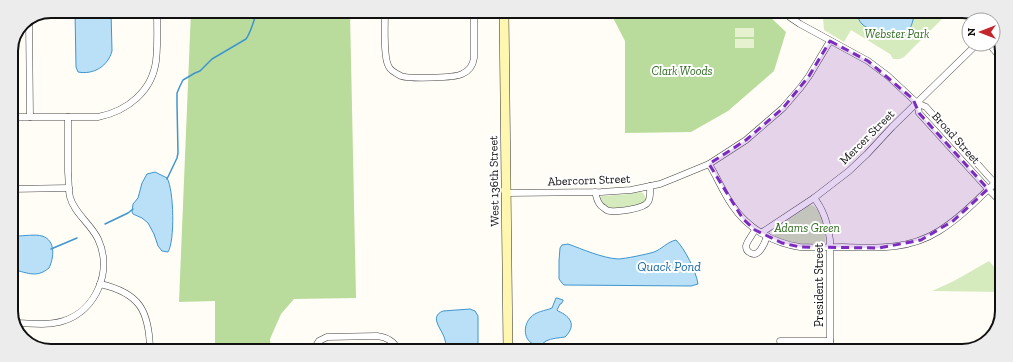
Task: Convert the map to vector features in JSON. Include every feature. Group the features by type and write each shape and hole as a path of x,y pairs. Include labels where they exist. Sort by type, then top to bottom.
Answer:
{"street":[{"path":"18,117 98,117 108,115 135,101 147,87 155,69 157,18"},
{"path":"385,18 386,59 389,67 399,76 403,77 457,76 465,72 471,67 475,53 474,18"},
{"name":"West 136th Street","path":"504,18 508,344"},
{"name":"Broad Street","path":"791,18 868,61 888,76 917,103 926,107 995,184"},
{"path":"29,27 30,117"},
{"name":"Abercorn Street","path":"507,193 631,190 675,178 709,164 746,140 783,108 809,76 830,40"},
{"name":"Mercer Street","path":"761,233 814,198 849,171 969,52"},
{"name":"Broad Street","path":"917,103 919,113 995,196"},
{"path":"20,323 50,323 61,322 69,319 86,307 97,293 103,277 104,262 100,244 94,231 72,203 70,197 68,118"},
{"path":"709,164 732,205 742,219 773,240 800,247 889,248 921,240 953,221 995,184"},
{"path":"595,192 597,201 600,205 610,211 634,209 648,202 650,198 650,186"},
{"path":"18,189 69,188"},
{"name":"President Street","path":"814,198 821,208 829,231 830,341"},
{"path":"100,284 122,291 130,296 142,308 148,323 150,344"},
{"path":"317,344 319,341 327,337 377,336 389,339 395,344"},
{"path":"780,341 830,341"}],"highlighted area":[{"path":"830,41 868,61 913,99 919,113 988,189 953,221 921,240 879,248 800,247 782,243 755,230 743,219 709,164 746,140 783,108 809,76"}],"green space":[{"path":"191,18 350,18 356,298 294,299 281,314 270,339 270,344 215,344 215,301 179,302"},
{"name":"Clark Woods","path":"613,18 771,18 786,32 774,71 728,111 691,132 625,133 625,41"},
{"name":"Webster Park","path":"823,18 943,18 904,57 900,59 893,59 890,54 851,30 844,42 824,30"},
{"path":"735,28 754,28 754,37 735,37"},
{"path":"735,39 754,39 754,48 735,48"},
{"path":"640,192 643,193 646,198 645,202 641,205 611,209 600,202 599,197 629,194"},
{"name":"Adams Green","path":"812,205 821,217 825,229 826,235 824,244 795,243 776,238 774,235 774,230 776,228"},
{"path":"989,261 995,268 995,292 932,291 954,281"}],"water":[{"path":"75,18 111,18 112,51 107,61 100,68 90,72 78,72 76,67"},
{"path":"858,18 913,18 908,32 904,36 894,37 872,30 864,26"},
{"path":"155,172 167,178 171,193 173,227 168,252 162,251 158,246 148,223 132,212 133,204 138,198 142,183 147,174"},
{"path":"39,235 47,238 52,245 53,250 49,268 40,273 26,273 18,271 18,236"},
{"name":"Quack Pond","path":"676,240 690,260 698,284 691,286 564,285 559,279 560,248 562,245 568,244 599,255 618,259 654,252"},
{"path":"556,298 563,300 557,310 567,316 571,322 571,329 565,337 551,339 542,344 533,344 527,338 525,330 527,322 535,314 552,308"},
{"path":"470,309 475,311 478,316 478,344 445,344 444,336 437,320 439,314 443,311"}],"waterway":[{"path":"167,179 178,153 177,93 183,80 200,71 212,59 246,39 250,33 255,18"},
{"path":"105,224 133,209"},
{"path":"51,249 77,238"}]}
